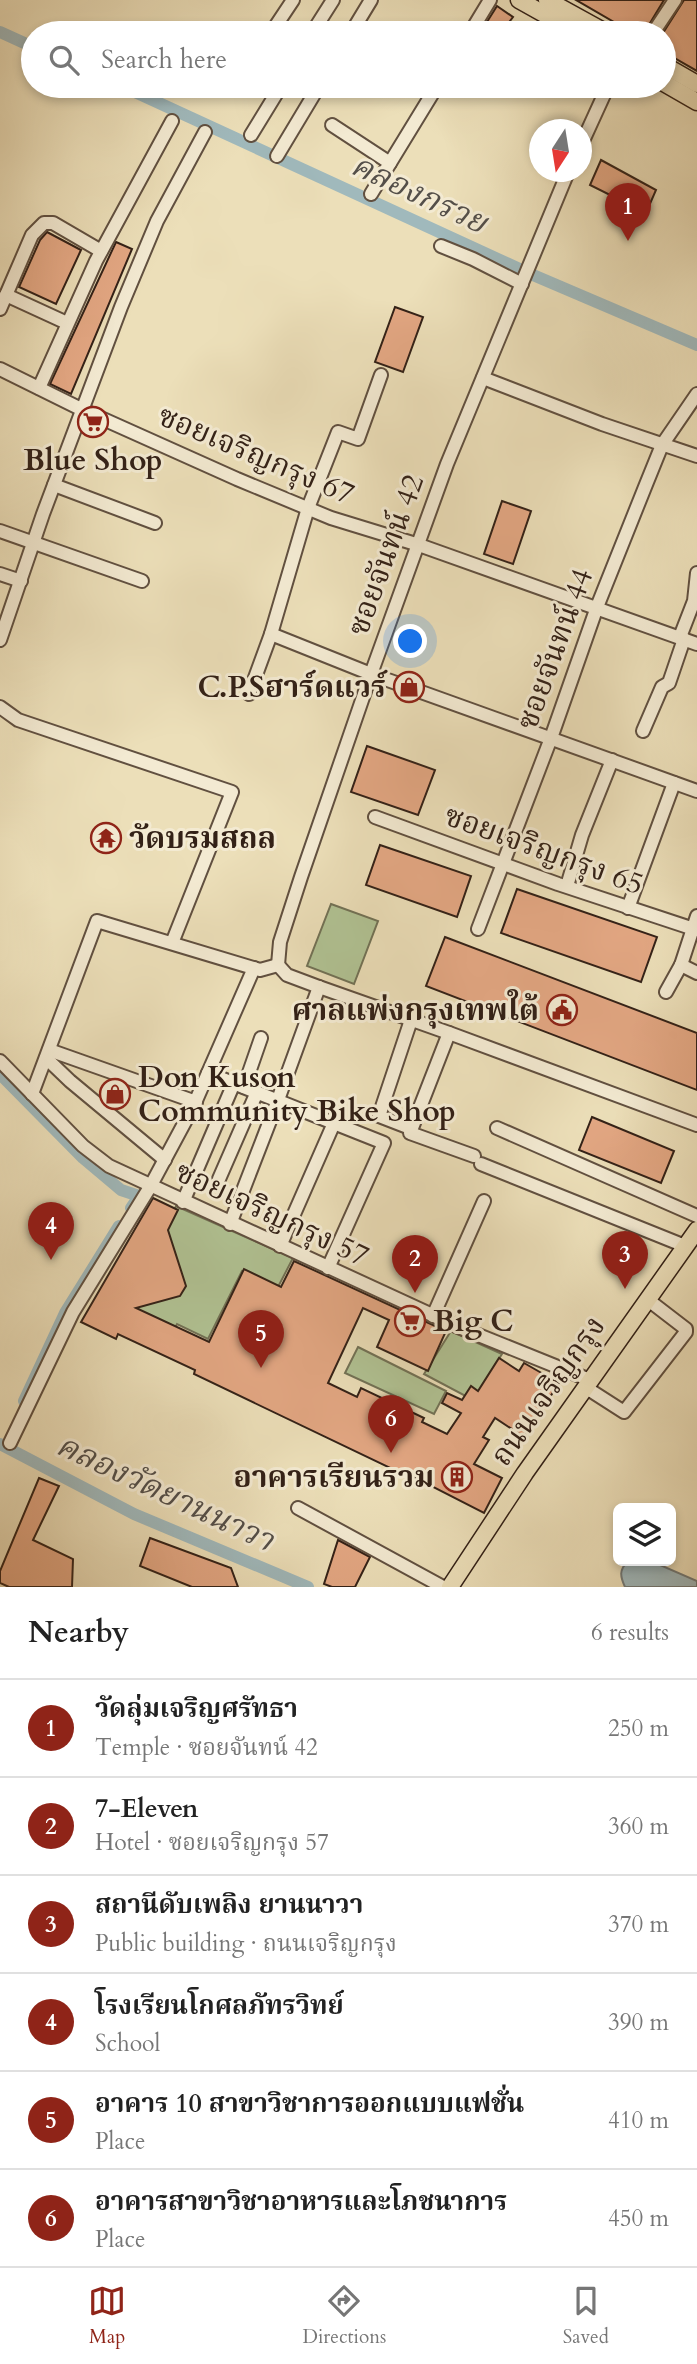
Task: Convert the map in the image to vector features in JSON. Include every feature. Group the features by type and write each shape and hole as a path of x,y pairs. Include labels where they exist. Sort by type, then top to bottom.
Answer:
{"main road":[{"path":"519,0 557,21"},
{"path":"547,0 585,21"},
{"path":"676,72 697,84"},
{"path":"676,90 697,102"},
{"name":"ถนนเจริญกรุง","path":"450,1587 524,1473 697,1230"}],"street":[{"path":"279,21 293,0"},
{"path":"320,21 333,0"},
{"path":"358,21 371,0"},
{"path":"477,21 490,0"},
{"path":"661,21 675,0"},
{"path":"251,135 274,98"},
{"path":"277,156 312,98"},
{"path":"371,194 430,98"},
{"path":"592,121 603,98"},
{"path":"39,388 101,251 172,121"},
{"path":"332,125 390,163"},
{"path":"0,640 54,485 121,307 158,220 205,132"},
{"name":"ซอยจันทน์ 42","path":"278,965 280,942 371,674 447,464 564,182"},
{"path":"0,309 32,235 44,223 53,223 101,251"},
{"path":"440,246 523,283"},
{"path":"6,295 67,323"},
{"name":"ซอยเจริญกรุง 67","path":"0,369 83,410 331,518 419,545 697,644"},
{"path":"249,694 271,634 308,508 338,432 358,439 381,375"},
{"path":"483,378 697,456"},
{"name":"ซอยจันทน์ 44","path":"478,929 551,738 597,607 663,445 697,394"},
{"path":"54,485 155,523"},
{"path":"0,531 142,581"},
{"path":"643,731 662,687 669,683 694,601 697,573"},
{"path":"0,574 21,581"},
{"path":"271,634 371,674 697,791"},
{"path":"0,707 18,720 232,792 172,943"},
{"path":"567,886 582,835 612,760"},
{"path":"628,908 674,783"},
{"name":"ซอยเจริญกรุง 65","path":"375,817 628,908 696,925"},
{"path":"32,1094 97,920 260,970 278,965 287,975 697,1125"},
{"path":"666,992 681,965 696,925"},
{"path":"681,965 697,973"},
{"path":"10,1443 73,1312 150,1187 195,1102 254,968"},
{"path":"230,1224 319,987"},
{"path":"410,1128 379,1116 411,1020"},
{"path":"449,1033 410,1133 685,1247"},
{"path":"183,1202 261,1038"},
{"path":"47,1054 195,1102"},
{"path":"47,1054 70,1081 165,1160"},
{"name":"ซอยเจริญกรุง 57","path":"0,1061 83,1146 109,1166 433,1316 588,1383 624,1412 687,1329 647,1299"},
{"path":"208,1073 384,1143 328,1268"},
{"path":"219,1179 257,1092"},
{"path":"280,1246 334,1123"},
{"path":"497,1128 697,1216"},
{"path":"433,1316 484,1201"},
{"path":"298,1508 443,1587"}],"green space":[{"path":"331,904 378,921 354,984 307,966"},
{"path":"176,1206 293,1258 278,1287 242,1271 208,1339 177,1324 174,1330 128,1306"},
{"path":"451,1331 502,1354 473,1400 424,1374"},
{"path":"358,1347 446,1391 434,1414 345,1373"}],"water":[{"path":"662,1566 697,1581 697,1587 625,1587 621,1573 623,1567"}],"building":[{"path":"576,0 664,0 651,21 612,21"},
{"path":"684,0 697,0 697,71 676,59 676,21 671,21"},
{"path":"497,6 513,17 510,21 488,21"},
{"path":"601,160 656,190 646,213 590,185"},
{"path":"47,232 81,250 56,304 19,287 40,240"},
{"path":"116,242 132,249 71,394 50,384"},
{"path":"395,307 423,317 403,372 375,362"},
{"path":"502,501 531,511 513,564 484,554"},
{"path":"367,746 435,770 418,815 351,792"},
{"path":"380,845 471,876 457,917 366,885"},
{"path":"517,889 657,937 641,982 501,933"},
{"name":"ศาลแพ่งกรุงเทพใต้","path":"445,937 697,1033 697,1090 426,986"},
{"path":"592,1117 674,1151 661,1183 579,1150"},
{"path":"153,1198 178,1210 168,1230 186,1286 180,1296 136,1308 209,1342 244,1269 281,1287 294,1261 446,1331 428,1371 377,1347 389,1320 363,1308 328,1383 357,1397 361,1388 424,1418 422,1422 447,1434 461,1413 442,1403 447,1393 462,1400 471,1386 478,1391 499,1358 519,1371 524,1363 559,1383 524,1437 495,1418 483,1437 489,1440 474,1464 502,1478 484,1513 412,1476 411,1478 194,1374 195,1370 118,1334 116,1339 81,1322"},
{"path":"39,1478 59,1486 33,1540 73,1559 72,1587 9,1587 0,1583 0,1571"},
{"path":"150,1538 231,1568 238,1587 192,1587 140,1566"},
{"path":"338,1540 370,1557 355,1587 332,1587 324,1584"}],"waterway":[{"name":"คลองกรวย","path":"0,32 21,42"},
{"name":"คลองกรวย","path":"148,98 526,272 697,345"},
{"path":"0,1074 83,1158 121,1190 139,1196 131,1208"},
{"path":"24,1401 65,1313 119,1226"},
{"name":"คลองวัดยานนาวา","path":"0,1444 134,1514 308,1587"}],"place":[{"name":"วัดลุ่มเจริญศรัทธา","path":"628,241"},
{"name":"Blue Shop","path":"93,422"},
{"name":"C.P.Sฮาร์ดแวร์","path":"409,687"},
{"name":"วัดบรมสถล","path":"106,838"},
{"name":"ศาลแพ่งกรุงเทพใต้","path":"562,1010"},
{"name":"Don Kuson Community Bike Shop","path":"115,1094"},
{"name":"โรงเรียนโกศลภัทรวิทย์","path":"51,1260"},
{"name":"สถานีดับเพลิง ยานนาวา","path":"625,1289"},
{"name":"7-Eleven","path":"415,1293"},
{"name":"Big C","path":"410,1321"},
{"name":"อาคาร 10 สาขาวิชาการออกแบบแฟชั่น","path":"261,1368"},
{"name":"อาคารสาขาวิชาอาหารและโภชนาการ","path":"391,1453"},
{"name":"อาคารเรียนรวม","path":"457,1477"}]}
